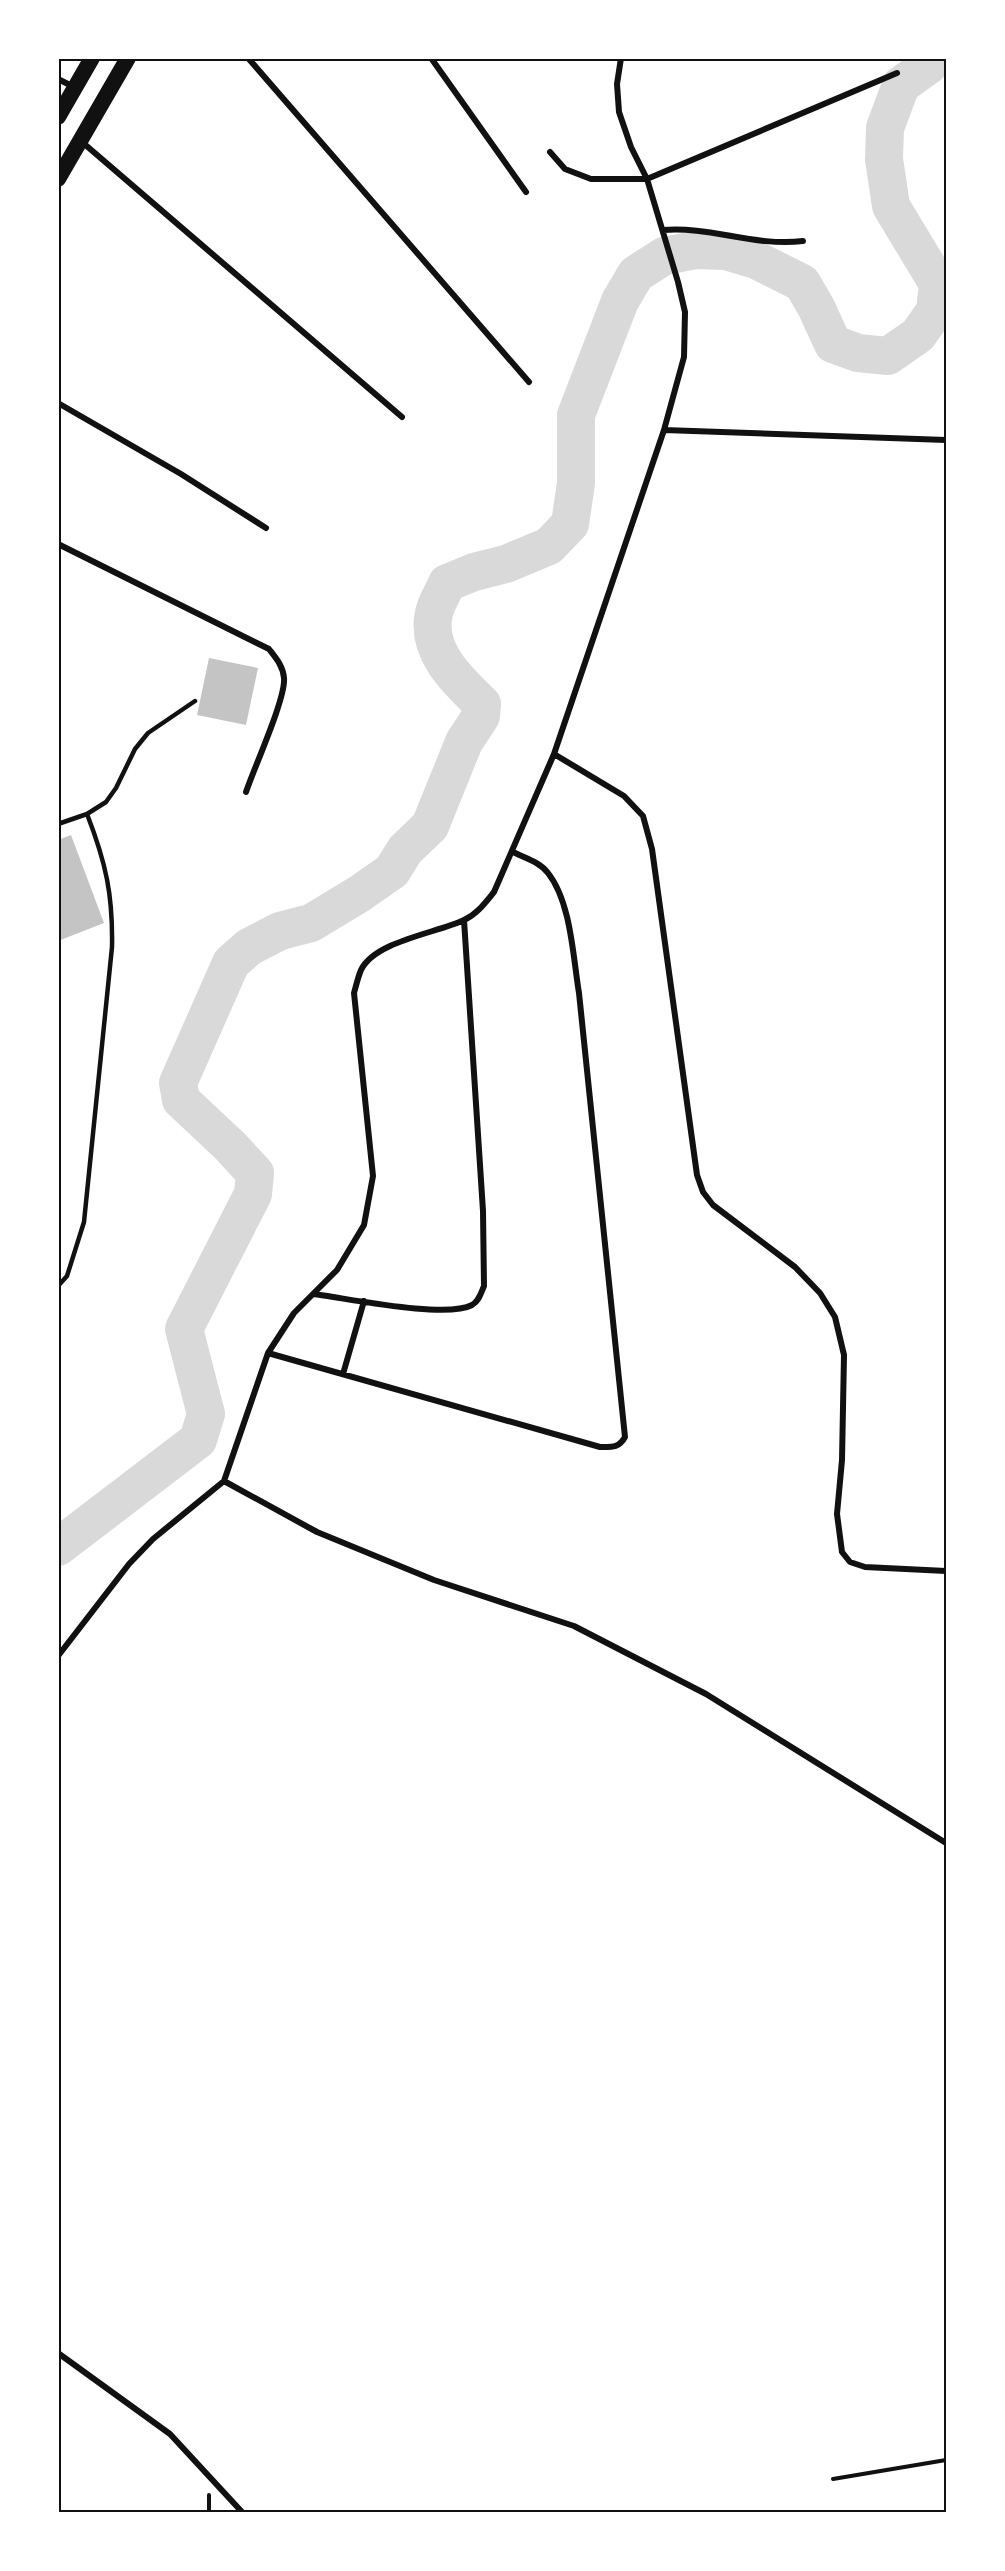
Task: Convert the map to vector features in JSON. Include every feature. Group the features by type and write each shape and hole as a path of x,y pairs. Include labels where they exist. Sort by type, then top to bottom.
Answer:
{"highway":[{"path":"58,117 92,58"},
{"path":"58,179 128,58"}],"street":[{"path":"248,58 529,382"},
{"path":"430,58 526,192"},
{"path":"58,1656 153,1539 224,1481 268,1353 288,1320 337,1270 364,1225 372,1176 354,993 362,969 378,954 403,941 464,920 480,909 494,892 554,754 663,430 684,357 685,312 670,251 647,179 631,147 619,112 617,84 621,58"},
{"path":"550,152 566,170 591,179 647,179 897,73"},
{"path":"58,79 74,88"},
{"path":"80,140 402,417"},
{"path":"663,230 683,228 742,239 784,243 803,241"},
{"path":"58,403 181,474 266,528"},
{"path":"663,430 946,440"},
{"path":"58,544 269,649 279,661 284,678 280,699 246,792"},
{"path":"554,754 624,796 643,816 652,849 697,1175 703,1192 713,1206 795,1267 820,1293 835,1317 844,1355 842,1460 837,1514 842,1552 850,1562 865,1567 946,1571"},
{"path":"268,1353 600,1447 615,1447 621,1444 625,1437 579,993 569,930 558,891 548,872 536,862 513,852"},
{"path":"313,1294 438,1310 461,1309 473,1305 480,1298 484,1286 483,1211 464,920"},
{"path":"343,1374 364,1301"},
{"path":"224,1481 317,1532 434,1580 574,1626 706,1694 946,1843"},
{"path":"58,2353 170,2434 242,2512"}],"lane":[{"path":"58,824 87,814 106,802 116,788 135,749 148,733 195,701"},
{"path":"58,1286 67,1276 84,1222 112,948 113,912 109,881 101,849 87,814"}],"path":[{"path":"833,2479 946,2460"}],"building":[{"path":"209,658 258,668 246,725 197,715"},
{"path":"71,835 104,923 58,941 58,840"}],"waterway":[{"path":"58,1547 198,1440 206,1414 184,1329 253,1194 255,1173 181,1100 178,1083 231,963 249,947 280,931 311,923 359,894 392,871 405,850 430,826 464,742 481,716 482,704 454,675 434,640 432,627 434,613 447,583 474,572 506,564 549,546 570,524 576,483 576,415 620,301 636,274 664,256 696,250 726,251 756,260 802,283 833,344 858,353 888,356 918,335 935,311 938,284 891,206 884,159 885,128 901,85 929,65 929,58"}]}
